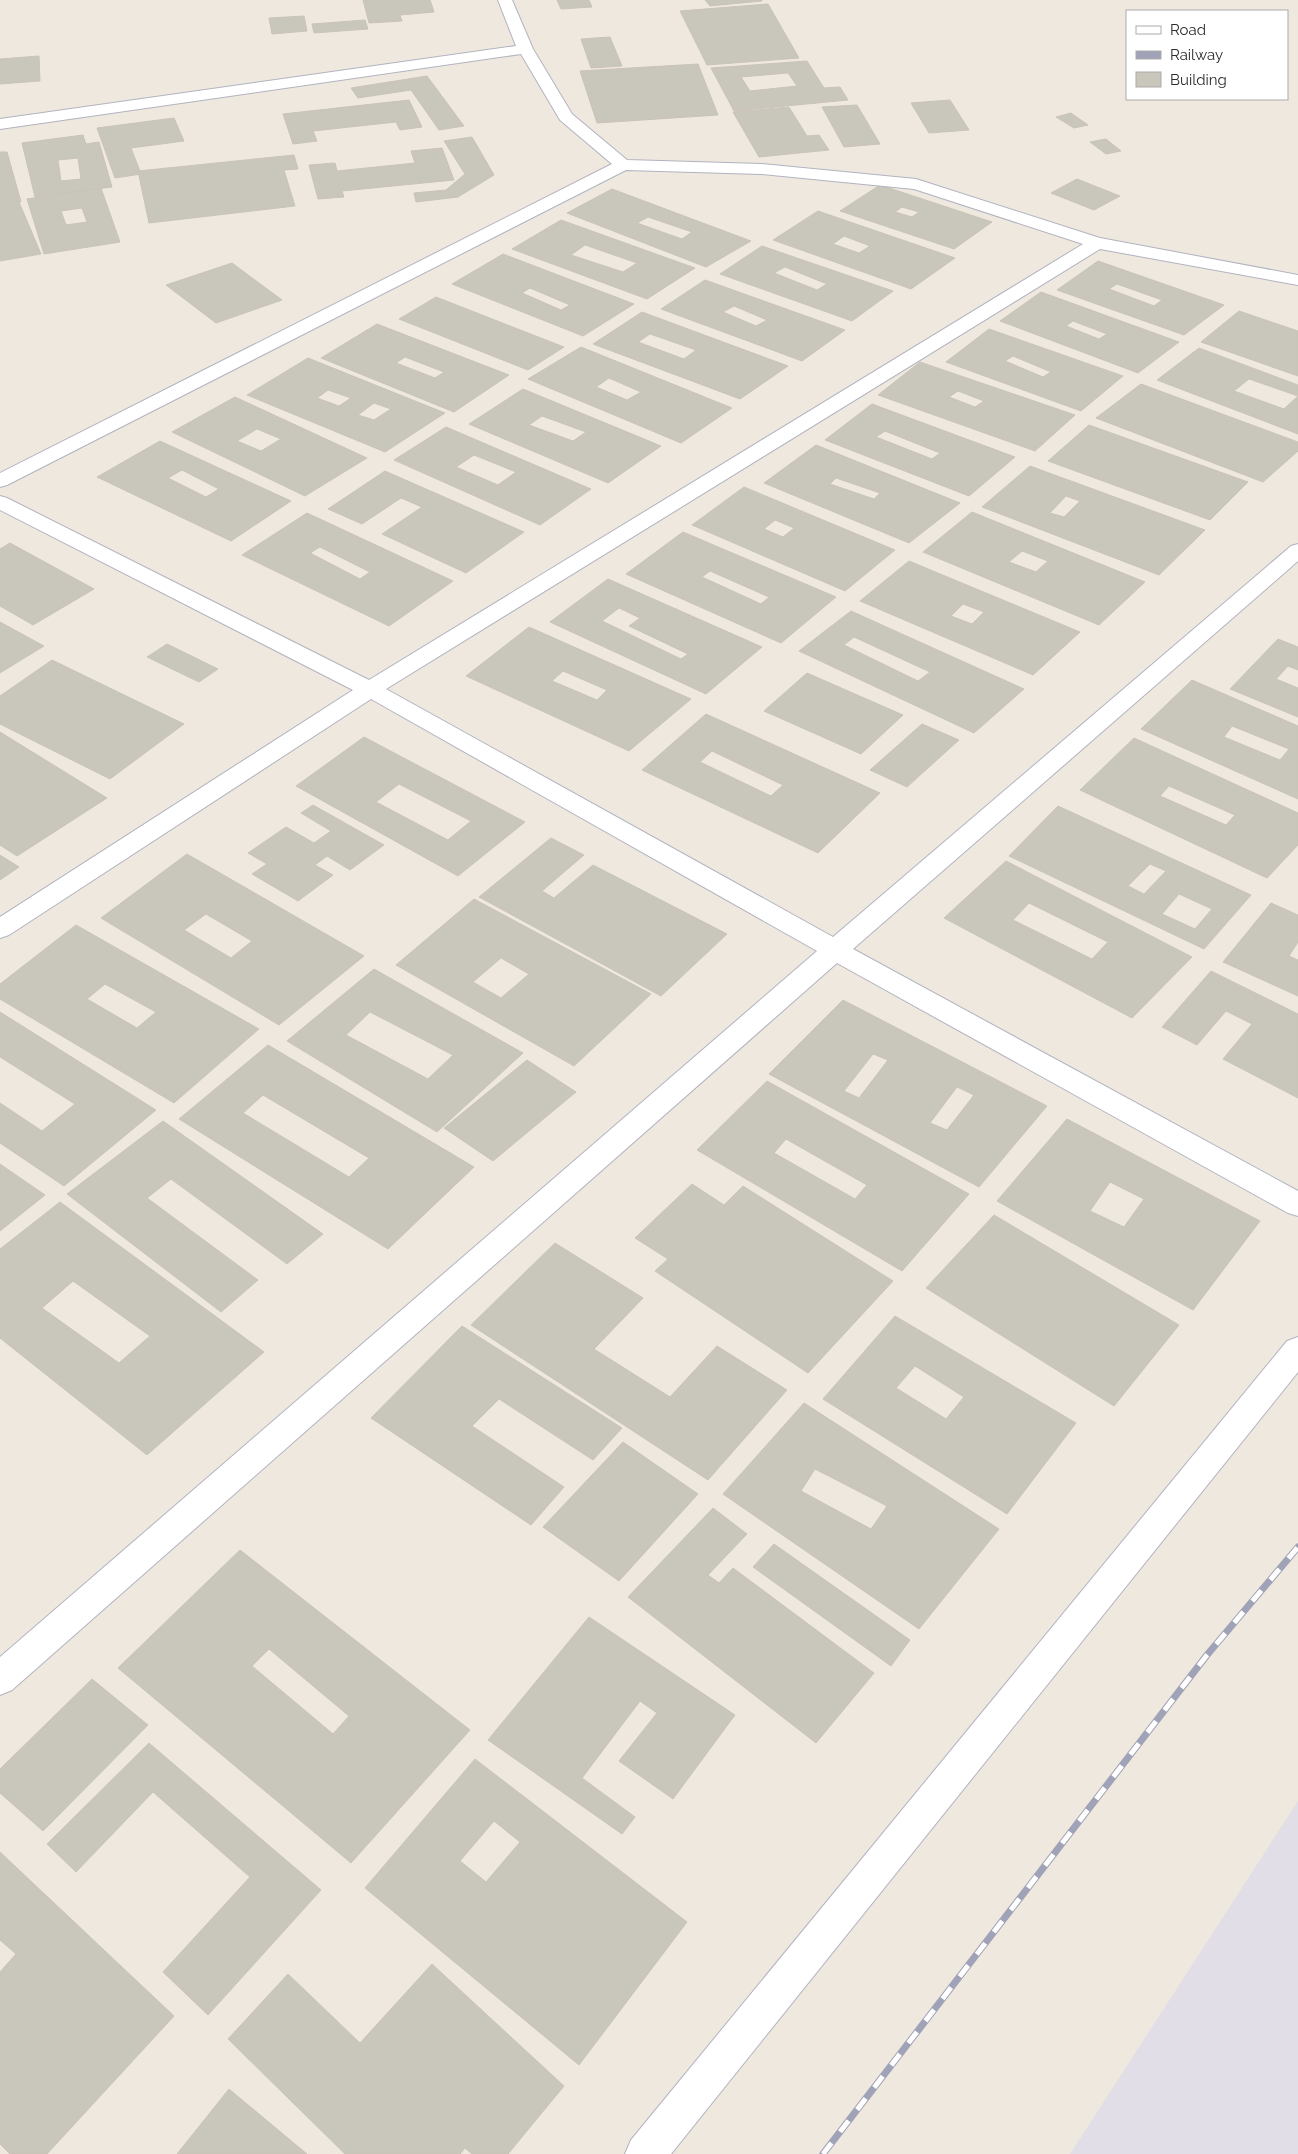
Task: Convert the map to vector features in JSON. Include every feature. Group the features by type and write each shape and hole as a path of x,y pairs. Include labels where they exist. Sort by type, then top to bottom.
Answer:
{"street":[{"path":"505,0 525,49 566,117 623,165"},
{"path":"0,124 525,49"},
{"path":"0,481 623,165 761,169 916,184 1097,242 1298,280"},
{"path":"0,929 370,688 1097,242"},
{"path":"0,502 370,688 835,950 1298,1205"},
{"path":"0,1679 835,950 1298,550"},
{"path":"645,2154 1298,1350"}],"shaded area":[{"path":"1298,1801 1298,2154 1070,2154"}],"building":[{"path":"363,0 430,0 434,12 400,15 402,21 369,23"},
{"path":"557,0 589,0 592,7 561,9"},
{"path":"705,0 762,0 762,1 710,6"},
{"path":"768,4 799,58 707,65 680,11"},
{"path":"304,16 307,31 272,34 269,18"},
{"path":"365,20 368,29 314,33 312,24"},
{"path":"610,37 622,66 591,68 581,39"},
{"path":"39,56 40,81 0,84 0,59"},
{"path":"807,61 824,88 840,87 848,100 734,111 711,68","holes":["788,73 797,86 750,91 741,77"]},
{"path":"698,64 718,115 597,123 580,71"},
{"path":"427,76 464,126 439,130 411,90 358,98 351,88"},
{"path":"409,100 422,127 400,130 396,122 313,131 317,141 293,144 283,114"},
{"path":"950,100 969,130 929,133 911,103"},
{"path":"857,105 880,144 844,147 822,107"},
{"path":"789,107 807,136 819,135 829,150 759,157 733,112"},
{"path":"1071,113 1088,125 1074,128 1056,117"},
{"path":"174,118 184,141 131,148 141,174 115,178 97,128"},
{"path":"83,135 86,144 99,142 112,187 35,197 22,143","holes":["78,158 81,179 61,181 58,160"]},
{"path":"472,137 494,175 458,197 416,202 414,193 446,190 465,174 444,141"},
{"path":"1106,139 1121,151 1106,154 1090,142"},
{"path":"442,148 454,180 342,191 344,197 318,199 309,165 335,163 337,171 415,163 411,151"},
{"path":"0,152 7,152 21,202 0,205"},
{"path":"294,155 298,169 284,170 295,206 149,223 138,171"},
{"path":"1077,179 1120,196 1094,210 1051,193"},
{"path":"880,185 992,222 954,249 840,211","holes":["902,207 919,212 912,217 895,212"]},
{"path":"101,188 120,242 44,254 27,199","holes":["82,208 87,222 66,225 61,211"]},
{"path":"612,189 751,241 706,267 567,213","holes":["648,217 692,232 682,239 637,223"]},
{"path":"19,202 41,254 0,261 0,205"},
{"path":"818,211 955,258 911,289 773,240","holes":["844,236 870,246 859,253 833,244"]},
{"path":"561,220 695,268 647,299 512,249","holes":["585,245 637,263 623,272 571,255"]},
{"path":"762,246 893,291 852,321 720,274","holes":["785,267 827,284 817,290 774,273"]},
{"path":"503,254 634,304 583,336 452,284","holes":["530,288 570,305 561,310 522,293"]},
{"path":"1098,261 1224,305 1184,335 1057,290","holes":["1117,284 1162,300 1154,306 1109,289"]},
{"path":"232,263 282,300 216,323 166,285"},
{"path":"705,280 845,330 802,361 661,309","holes":["734,306 767,320 756,326 723,312"]},
{"path":"1041,292 1179,342 1138,373 1000,321","holes":["1073,321 1107,334 1099,339 1066,326"]},
{"path":"436,297 564,347 528,370 399,319"},
{"path":"1239,311 1298,331 1298,376 1201,342"},
{"path":"642,312 788,366 740,399 593,344","holes":["650,334 696,350 684,359 638,342"]},
{"path":"377,324 509,375 454,412 321,358","holes":["405,357 444,372 435,378 396,363"]},
{"path":"989,329 1123,376 1081,411 946,362","holes":["1013,356 1051,372 1043,377 1005,361"]},
{"path":"581,347 732,408 681,443 528,379","holes":["609,378 641,392 627,400 596,387"]},
{"path":"1199,348 1298,385 1298,396 1298,434 1157,380","holes":["1249,379 1298,396 1284,409 1234,391"]},
{"path":"308,358 445,413 385,452 247,395","holes":["328,390 351,398 339,406 317,398","374,403 391,409 374,420 358,415"]},
{"path":"920,362 1075,415 1035,451 878,395","holes":["958,391 984,401 975,407 949,397"]},
{"path":"1141,384 1298,442 1298,451 1263,482 1096,418"},
{"path":"523,389 661,446 608,483 469,424","holes":["542,416 586,432 573,441 529,425"]},
{"path":"235,397 367,458 305,496 172,432","holes":["257,429 281,439 261,451 237,441"]},
{"path":"872,404 1015,457 969,496 825,440","holes":["885,431 940,453 932,459 876,437"]},
{"path":"1089,425 1248,482 1210,520 1048,461"},
{"path":"446,427 591,489 540,525 394,460","holes":["474,455 516,472 498,485 456,467"]},
{"path":"160,441 291,501 231,541 97,477","holes":["182,470 219,489 206,497 168,478"]},
{"path":"816,445 960,503 909,543 764,483","holes":["836,478 880,493 874,499 830,484"]},
{"path":"1030,466 1205,530 1159,575 982,507","holes":["1066,496 1080,501 1064,517 1050,513"]},
{"path":"385,471 524,532 466,573 382,534 422,507 401,498 362,524 328,509"},
{"path":"744,487 895,550 845,591 692,525","holes":["775,520 794,528 783,537 764,529"]},
{"path":"972,512 1145,582 1099,625 923,552","holes":["1022,551 1048,561 1036,572 1009,562"]},
{"path":"307,513 453,581 389,626 242,555","holes":["320,547 370,572 360,579 310,553"]},
{"path":"683,532 836,597 781,643 626,574","holes":["710,571 769,597 761,604 702,577"]},
{"path":"10,543 94,589 33,625 0,606 0,549"},
{"path":"909,561 1080,632 1033,675 860,601","holes":["963,604 984,612 972,624 951,616"]},
{"path":"608,579 762,647 706,694 550,622","holes":["619,608 640,618 629,626 688,654 681,659 602,621"]},
{"path":"851,611 1024,689 974,733 799,651","holes":["854,637 930,672 918,681 844,645"]},
{"path":"0,622 44,646 0,673"},
{"path":"529,627 691,699 629,751 466,676","holes":["563,671 607,690 597,700 552,681"]},
{"path":"1278,639 1298,647 1298,670 1288,666 1276,679 1298,688 1298,717 1230,689"},
{"path":"167,644 218,669 199,682 147,657"},
{"path":"52,660 184,724 110,779 0,724 0,696"},
{"path":"807,673 903,715 861,754 764,711"},
{"path":"1192,680 1298,726 1298,799 1141,729","holes":["1232,726 1289,749 1280,760 1224,737"]},
{"path":"706,714 880,793 818,853 642,770","holes":["712,751 783,785 771,796 700,762"]},
{"path":"922,724 959,740 907,787 870,770"},
{"path":"0,732 107,798 17,856 0,845"},
{"path":"364,737 525,822 458,876 296,786","holes":["399,784 471,821 448,840 376,802"]},
{"path":"1134,738 1298,813 1298,845 1267,878 1080,790","holes":["1169,786 1235,815 1226,825 1160,796"]},
{"path":"313,805 384,845 350,870 327,856 315,865 333,875 298,901 252,874 267,864 248,853 286,827 314,843 331,831 301,813"},
{"path":"1058,806 1251,895 1204,949 1009,856","holes":["1150,864 1166,871 1144,894 1128,886","1179,894 1212,909 1195,929 1162,914"]},
{"path":"551,838 584,855 542,891 554,898 593,865 727,934 661,996 479,897"},
{"path":"187,854 364,956 279,1025 101,918","holes":["206,914 252,941 231,958 184,930"]},
{"path":"0,855 19,867 0,880"},
{"path":"1006,861 1192,957 1132,1018 944,918","holes":["1029,903 1108,942 1092,959 1013,920"]},
{"path":"474,899 651,994 574,1066 396,965","holes":["501,958 529,974 501,998 473,982"]},
{"path":"1271,903 1298,915 1298,942 1289,956 1298,960 1298,996 1223,962"},
{"path":"76,925 259,1029 174,1103 0,999 0,984","holes":["105,984 156,1012 137,1028 87,999"]},
{"path":"374,969 523,1053 437,1132 287,1041","holes":["370,1012 453,1055 428,1079 346,1035"]},
{"path":"1211,971 1298,1014 1298,1098 1223,1059 1252,1024 1226,1011 1197,1045 1162,1027"},
{"path":"843,1000 1047,1106 979,1187 769,1074","holes":["873,1054 888,1060 859,1098 844,1091","957,1087 974,1095 947,1130 930,1123"]},
{"path":"0,1012 156,1110 64,1186 0,1143 0,1103 42,1131 75,1104 0,1057"},
{"path":"268,1045 474,1167 388,1249 179,1119","holes":["263,1095 369,1158 349,1177 243,1113"]},
{"path":"527,1060 576,1092 493,1161 444,1128"},
{"path":"767,1081 969,1194 902,1271 697,1150","holes":["786,1139 867,1185 855,1199 774,1153"]},
{"path":"1067,1119 1260,1221 1193,1310 997,1201","holes":["1110,1182 1144,1199 1124,1227 1090,1211"]},
{"path":"163,1121 323,1234 287,1264 171,1179 147,1198 258,1280 221,1312 67,1194"},
{"path":"0,1164 45,1195 0,1231"},
{"path":"692,1184 724,1205 743,1186 893,1281 808,1373 655,1271 668,1259 635,1238","holes":["774,1245 813,1270 781,1303 742,1278"]},
{"path":"60,1202 264,1352 147,1455 0,1338 0,1249","holes":["73,1281 150,1336 119,1363 42,1308"]},
{"path":"994,1215 1179,1325 1114,1406 926,1288"},
{"path":"555,1243 643,1298 594,1349 670,1397 717,1346 787,1390 708,1480 471,1325"},
{"path":"774,1245 813,1270 781,1303 742,1278"},
{"path":"895,1316 1076,1423 1007,1514 823,1399","holes":["915,1366 964,1397 946,1419 896,1388"]},
{"path":"462,1326 622,1428 593,1460 499,1399 472,1426 564,1487 531,1525 371,1418"},
{"path":"804,1403 999,1529 919,1629 723,1494","holes":["815,1469 887,1506 871,1529 801,1491"]},
{"path":"623,1442 698,1494 619,1581 543,1527"},
{"path":"713,1508 747,1534 708,1575 719,1583 733,1568 874,1673 816,1743 628,1597"},
{"path":"774,1544 910,1640 891,1666 753,1567"},
{"path":"240,1550 470,1730 351,1863 118,1668","holes":["269,1649 349,1716 333,1734 252,1666"]},
{"path":"589,1617 735,1715 673,1799 619,1761 657,1713 640,1701 582,1778 635,1817 622,1834 488,1740"},
{"path":"92,1679 148,1725 43,1831 0,1793 0,1769"},
{"path":"149,1743 321,1890 208,2015 163,1972 250,1877 153,1792 76,1872 47,1844"},
{"path":"475,1759 687,1922 579,2065 365,1888","holes":["494,1821 520,1842 486,1882 460,1861"]},
{"path":"0,1852 174,2016 47,2154 10,2154 0,2144 0,1972 16,1954 0,1940"},
{"path":"432,1964 564,2086 508,2154 472,2154 465,2148 460,2154 345,2154 228,2039 288,1974 360,2043"},
{"path":"229,2089 307,2154 177,2154"}],"railway":[{"path":"823,2154 1207,1655 1298,1547"}]}
